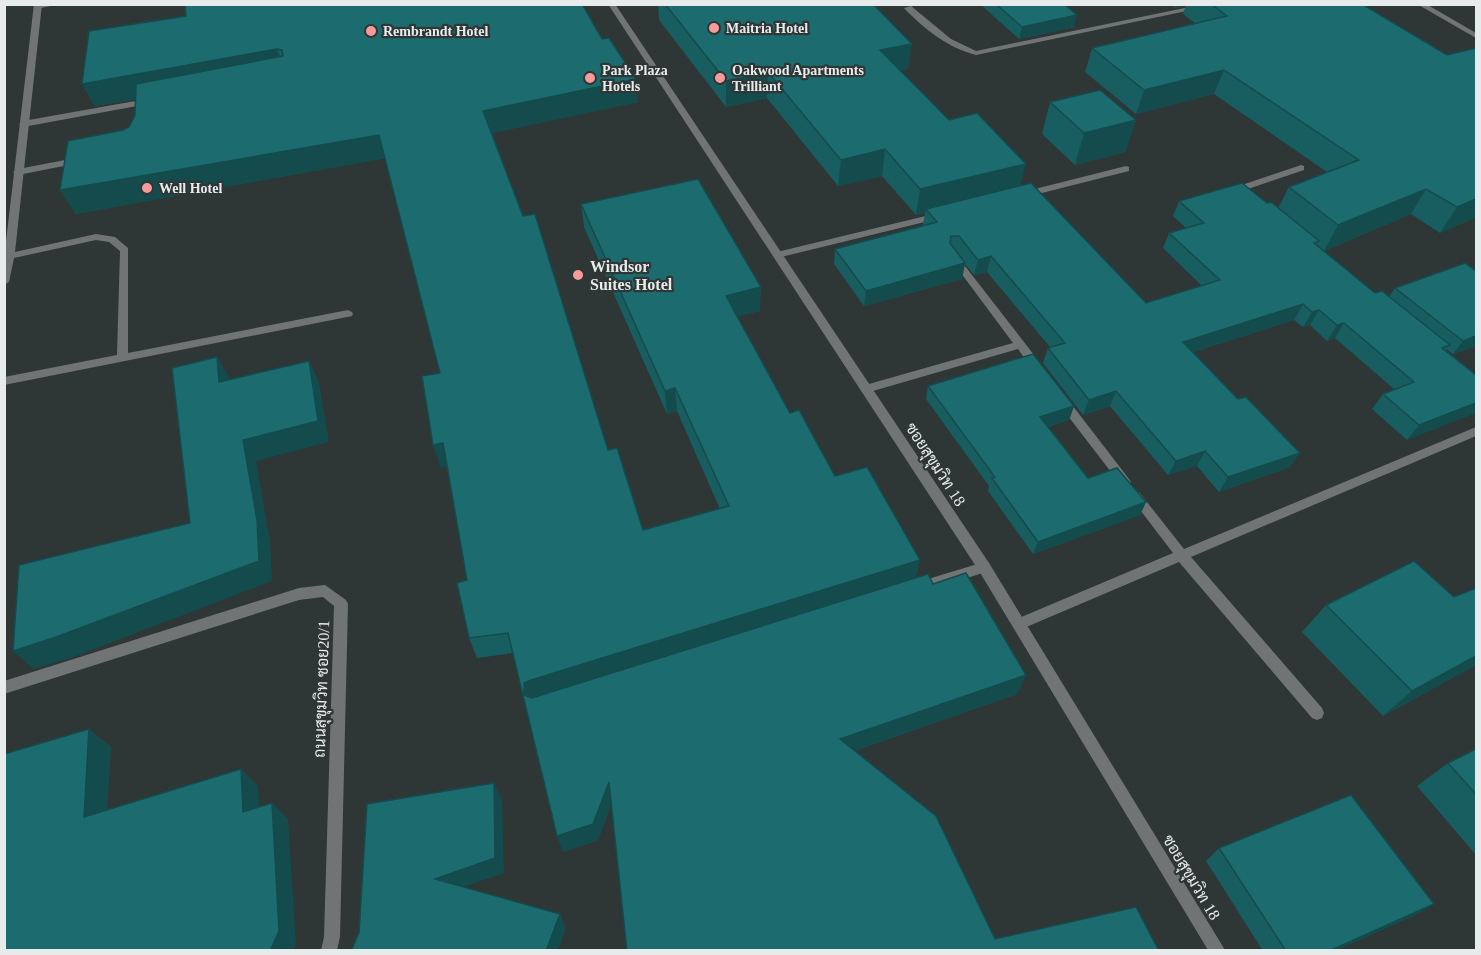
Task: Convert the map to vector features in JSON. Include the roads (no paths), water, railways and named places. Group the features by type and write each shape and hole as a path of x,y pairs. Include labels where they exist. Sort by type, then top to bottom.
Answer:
{"street":[{"path":"4,282 10,256 22,124 37,6 56,4"},
{"name":"ซอยสุขุมวิท 18","path":"612,4 984,567 1217,951"},
{"path":"908,8 948,41 962,50 976,53 1217,4"},
{"path":"1420,4 1476,36"},
{"path":"22,124 152,101"},
{"path":"140,122 141,103"},
{"path":"18,172 87,158"},
{"path":"1250,202 1242,194 1242,189 1301,168"},
{"path":"1013,197 1126,169"},
{"path":"777,255 945,214"},
{"path":"10,256 96,237 112,239 125,250 122,358"},
{"path":"952,256 1183,557 1317,713"},
{"path":"4,381 348,314"},
{"path":"867,389 1020,345"},
{"path":"1019,624 1183,557 1476,431"},
{"path":"904,592 984,567"},
{"name":"ถนนสุขุมวิท ซอย20/1","path":"4,688 299,594 326,591 341,604 332,937 329,951"}],"place":[{"name":"Maitria Hotel","path":"714,28"},
{"name":"Rembrandt Hotel","path":"371,31"},
{"name":"Park Plaza Hotels","path":"590,78"},
{"name":"Oakwood Apartments Trilliant","path":"720,78"},
{"name":"Well Hotel","path":"147,188"},
{"name":"Windsor Suites Hotel","path":"578,275"}]}
